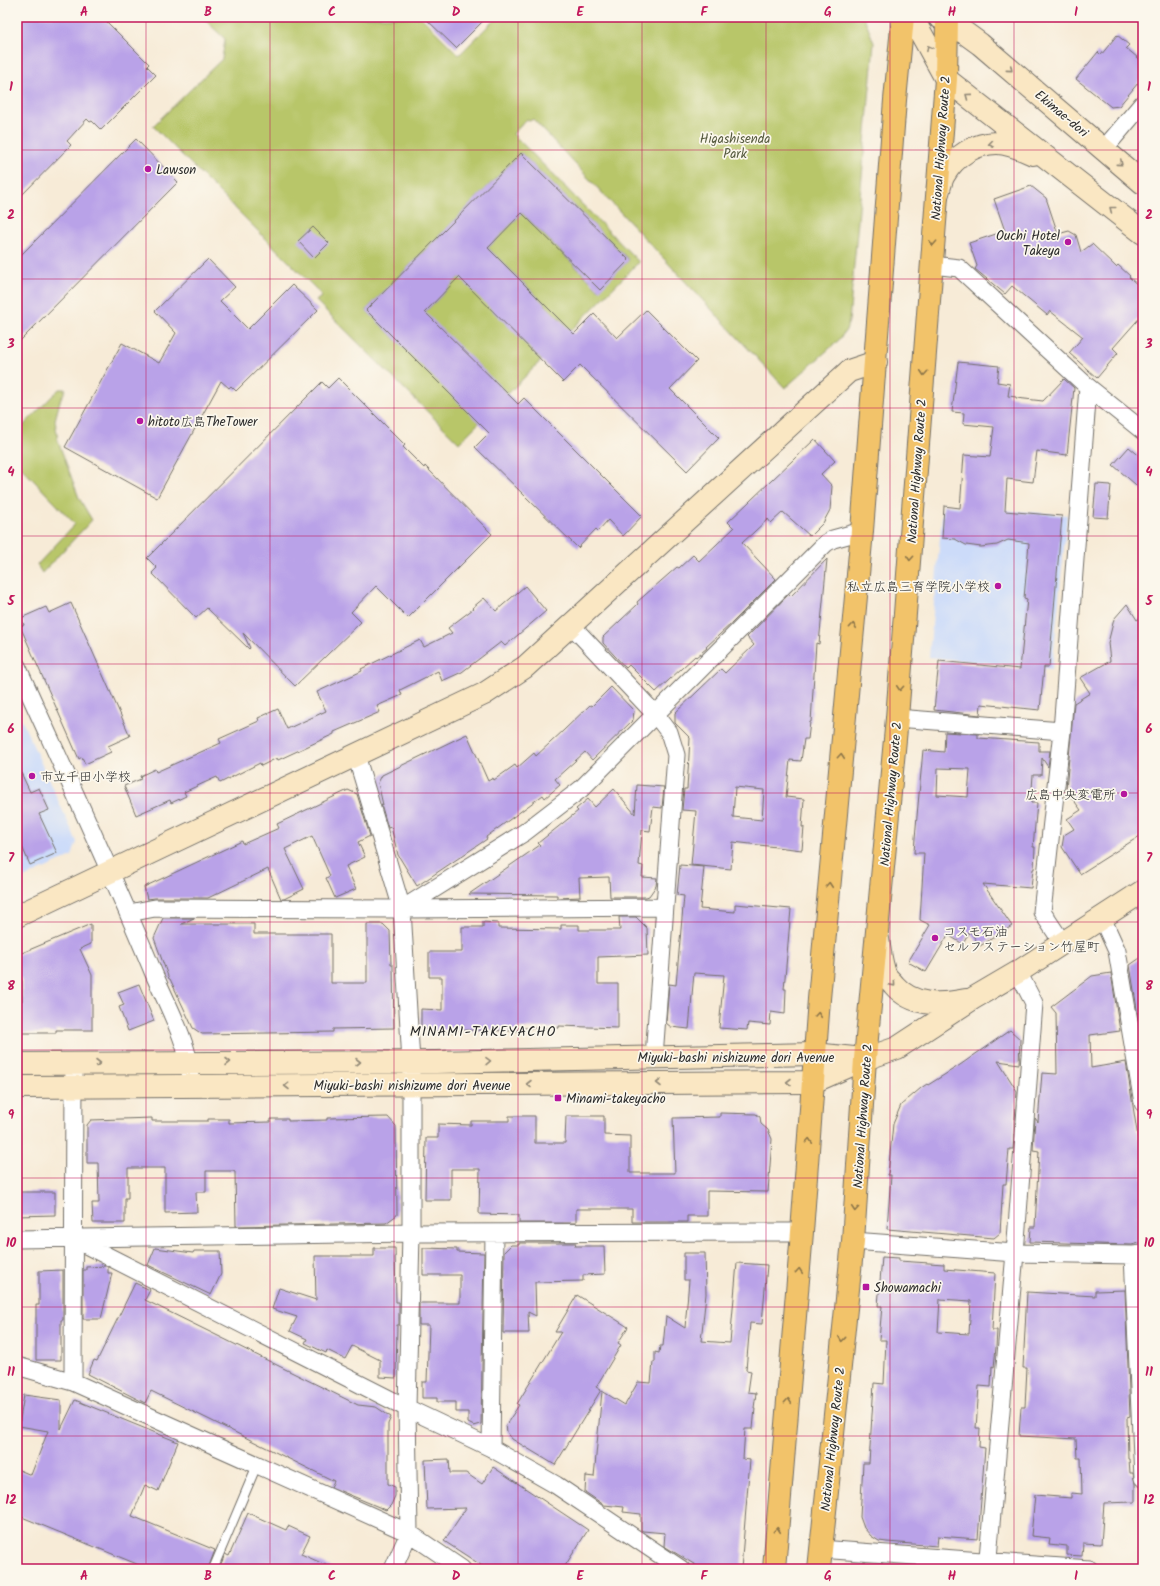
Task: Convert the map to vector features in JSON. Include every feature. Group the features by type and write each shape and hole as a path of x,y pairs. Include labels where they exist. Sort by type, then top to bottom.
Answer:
{"highway":[{"path":"774,1569 802,1232 814,1054 862,530 895,100 903,17"},
{"name":"National Highway Route 2","path":"819,1559 852,1241 865,1059 898,718 946,79 945,18"}],"street":[{"path":"912,17 946,79 1143,233"},
{"name":"Ekimae-dori","path":"945,18 980,44 1104,148 1143,183"},
{"path":"1104,148 1143,103"},
{"path":"936,201 943,176 956,158 976,146 998,143 1019,148 1054,164"},
{"path":"932,265 959,268 1088,387 1143,431"},
{"path":"17,916 484,694 525,667 572,626 849,371 876,362"},
{"path":"1062,942 1042,912 1062,731 1088,387"},
{"path":"402,910 531,827 581,789 826,543 833,539 862,530"},
{"path":"572,626 656,715 669,732 676,755 654,1057"},
{"path":"17,666 129,913 190,1062 190,1086"},
{"path":"898,718 1062,731"},
{"path":"356,755 402,910 411,1062 411,1233 407,1408 409,1533 393,1569"},
{"path":"865,1059 897,1048 1143,891"},
{"path":"129,913 155,908 402,910 665,907"},
{"path":"1102,918 1118,951 1143,1103"},
{"path":"877,934 880,955 886,976 900,992 921,1002 944,1004 972,999"},
{"path":"987,1565 1015,1253 1034,1003 1018,972"},
{"name":"Miyuki-bashi nishizume dori Avenue","path":"17,1064 411,1062 814,1054 865,1059"},
{"name":"Miyuki-bashi nishizume dori Avenue","path":"17,1088 813,1082 865,1059"},
{"path":"73,1382 74,1063"},
{"path":"17,1239 411,1233 802,1232"},
{"path":"491,1448 494,1233"},
{"path":"74,1239 407,1408 491,1448 556,1485 681,1569"},
{"path":"852,1241 1015,1253 1138,1255 1143,1478"},
{"path":"17,1366 73,1382 409,1533 462,1569"},
{"path":"819,1559 1089,1569"}],"lane":[{"path":"212,1569 257,1465"}],"shaded area":[{"name":"私立広島三育学院小学校","path":"943,505 1067,515 1052,669 929,657"},
{"name":"市立千田小学校","path":"17,710 77,842 72,856 17,881"}],"green space":[{"name":"Higashisenda Park","path":"202,17 421,17 459,55 497,17 864,17 874,43 849,321 846,330 839,340 785,388 533,119 530,121 527,119 513,134 639,262 459,443 316,301 322,296 316,289 153,126 222,59 225,39","holes":["521,153 629,260 599,290 522,213 488,248 565,324 537,354 470,266 425,312 474,417 366,310"]},
{"path":"59,389 66,389 60,401 55,420 58,441 79,498 92,520 42,573 37,565 75,524 17,463 17,432"}],"building":[{"path":"25,17 102,17 149,64 147,66 156,75 101,130 92,121 90,122 87,119 67,141 71,145 17,200 17,25"},
{"path":"424,17 487,17 456,48"},
{"path":"1117,35 1129,45 1126,48 1143,62 1143,77 1119,106 1111,107 1076,79 1098,52 1101,55"},
{"path":"136,139 178,182 17,344 17,259"},
{"path":"521,153 629,260 600,290 522,213 488,248 574,334 594,314 617,338 646,310 697,361 670,389 719,438 687,471 580,365 563,382 459,277 425,312 518,404 524,398 642,516 623,536 608,520 598,531 596,529 578,548 475,447 489,433 366,310"},
{"path":"1031,186 1046,198 1058,234 1069,231 1076,235 1081,252 1092,244 1116,267 1118,265 1143,290 1143,314 1113,348 1118,353 1097,378 1069,353 1083,337 1050,311 1047,315 1012,286 1005,294 975,269 977,266 969,243 1005,231 994,199"},
{"path":"313,227 329,243 314,258 298,241"},
{"path":"208,259 235,287 220,301 248,329 292,285 318,310 236,391 231,386 229,388 221,381 157,498 65,447 122,343 159,363 176,333 155,311"},
{"path":"958,362 999,366 997,382 1010,384 1008,396 1016,398 1043,401 1064,379 1074,388 1067,455 1037,451 1033,482 1007,479 1005,511 1062,516 1049,667 1044,667 1040,710 981,704 980,715 934,710 939,661 1020,669 1027,599 1024,598 1029,543 1008,540 997,545 981,547 966,545 955,539 942,538 944,506 960,508 964,455 990,457 994,427 963,424 964,413 952,412"},
{"path":"338,378 405,445 403,447 424,468 425,466 492,534 408,618 376,586 351,612 361,622 295,686 243,633 250,648 249,649 207,608 196,618 152,573 157,568 147,558 322,382 328,388"},
{"path":"815,439 835,461 821,474 832,486 830,510 823,523 810,536 783,512 771,523 768,519 742,543 776,579 706,647 707,648 696,657 695,656 656,692 629,665 626,668 603,643 603,637 638,604 637,602 677,567 679,568 693,555 699,561 734,528 728,522"},
{"path":"1129,447 1143,459 1143,491 1113,465"},
{"path":"1096,484 1111,485 1108,518 1093,517"},
{"path":"827,559 819,644 816,643 811,722 808,739 804,739 801,761 790,760 786,797 804,799 802,850 733,842 731,869 691,865 696,811 682,810 684,789 687,789 690,738 675,723 675,713 721,669 725,673 754,645 747,637 789,594 791,596","holes":["735,787 764,790 762,820 733,817"]},
{"path":"525,586 546,611 505,646 501,642 462,672 442,681 438,671 400,690 402,695 377,706 380,712 334,732 334,734 278,760 277,758 261,766 260,763 220,783 217,777 184,792 186,796 171,803 170,800 136,815 124,786 141,779 140,776 155,769 156,772 221,743 219,739 259,721 258,718 278,709 287,729 326,711 317,692 362,671 361,669 420,640 424,647 452,633 448,628 473,609 472,608 484,598 496,611"},
{"path":"71,603 130,736 108,746 111,752 85,764 82,757 79,759 20,626 24,625 21,618 46,607 49,613"},
{"path":"1127,604 1137,620 1143,616 1143,834 1080,874 1062,847 1064,835 1074,829 1067,819 1081,810 1066,790 1074,703 1090,693 1080,678 1110,661 1108,643 1114,619"},
{"path":"611,687 634,711 633,720 592,760 585,752 555,779 560,785 545,798 543,795 486,837 487,839 417,886 398,855 391,827 388,828 381,804 383,805 378,783 382,775 467,734 488,781 493,778 494,780 515,765 517,768 534,753 536,756"},
{"path":"945,732 978,734 978,738 1039,742 1039,751 1050,751 1048,767 1042,758 1041,775 1033,775 1031,803 1037,803 1033,847 1035,847 1034,869 1031,888 983,884 1012,926 980,946 970,931 963,944 948,935 926,972 908,962 930,925 920,920 924,853 914,853 915,838 923,750 944,752","holes":["938,768 970,769 968,797 937,795"]},
{"path":"17,764 30,792 39,788 49,810 39,814 57,853 30,865 17,835"},
{"path":"637,785 664,787 662,808 653,807 650,831 642,830 639,865 643,866 642,877 657,878 656,886 649,896 610,897 609,877 579,878 580,897 557,898 557,895 469,894 540,845 538,843 578,811 576,809 588,799 595,807 614,789 635,814"},
{"path":"348,790 357,794 370,836 358,842 365,857 346,866 356,889 335,898 326,878 330,876 312,836 285,849 304,889 284,899 281,899 268,869 208,898 147,899 144,887 242,841 243,844 279,828 277,824"},
{"path":"680,865 704,867 700,909 735,912 735,904 791,909 784,989 786,989 785,1014 771,1012 770,1025 748,1023 747,1030 719,1028 724,975 694,973 689,1029 671,1027 666,1023 669,984 676,985 684,896 677,895"},
{"path":"619,917 636,917 647,928 648,955 598,957 598,984 618,984 618,1028 559,1026 559,1028 518,1028 518,1031 455,1030 455,1032 429,1031 421,1026 421,1009 442,1010 442,977 429,977 429,952 462,952 462,927 483,927 483,922 498,923 498,928 561,929 561,925 579,925 579,930 620,930"},
{"path":"163,918 194,918 181,924 254,924 254,934 331,934 331,983 367,983 367,924 383,924 390,931 391,965 393,965 394,1028 333,1029 333,1032 202,1034 193,1028 169,979 154,938"},
{"path":"91,924 91,944 80,949 92,975 92,1030 56,1030 56,1033 17,1033 17,1001 22,1001 22,981 17,969 17,955"},
{"path":"1143,956 1143,1028 1140,1028 1130,965"},
{"path":"1111,973 1120,1031 1090,1035 1091,1068 1126,1062 1138,1138 1143,1137 1143,1242 1132,1245 1030,1242 1031,1227 1035,1227 1039,1151 1033,1150 1035,1118 1038,1122 1042,1073 1057,1074 1056,1013 1051,1007 1092,976"},
{"path":"139,984 154,1021 128,1031 119,1007 124,1005 118,992"},
{"path":"1010,1030 1020,1039 1019,1064 998,1061 1017,1091 1013,1149 1009,1149 1006,1184 1003,1184 1000,1233 994,1238 887,1229 891,1175 888,1175 893,1124 901,1105 921,1088 960,1065"},
{"path":"720,1113 756,1114 760,1117 761,1124 768,1130 772,1139 768,1192 707,1191 707,1216 687,1216 687,1222 632,1222 632,1209 576,1209 576,1223 519,1223 519,1215 479,1214 480,1169 451,1169 451,1200 425,1200 426,1138 438,1138 438,1124 471,1125 471,1121 509,1121 509,1116 535,1116 535,1143 565,1143 566,1116 604,1116 604,1135 630,1136 630,1173 675,1173 673,1118 720,1117"},
{"path":"388,1117 396,1126 397,1215 386,1223 236,1226 235,1172 233,1171 206,1171 206,1192 196,1192 197,1212 165,1213 165,1168 128,1168 128,1198 125,1198 125,1223 93,1223 92,1203 99,1203 98,1163 87,1163 87,1125 91,1120 152,1118 152,1121 208,1121 208,1119 229,1119 229,1123 271,1122 271,1119 288,1119 288,1121 327,1120 327,1118"},
{"path":"17,1192 55,1192 55,1215 17,1216"},
{"path":"519,1243 576,1243 575,1246 604,1246 605,1274 583,1275 583,1281 535,1282 536,1316 528,1312 529,1333 503,1333 504,1252 511,1245 519,1245"},
{"path":"155,1248 193,1253 194,1251 220,1251 221,1274 211,1295 148,1265"},
{"path":"374,1248 395,1248 396,1302 399,1302 396,1378 380,1377 380,1360 352,1346 345,1359 327,1350 326,1353 305,1343 307,1339 290,1331 297,1317 272,1309 279,1288 316,1300 315,1256 374,1256"},
{"path":"423,1248 457,1249 457,1252 484,1253 481,1424 474,1426 468,1423 468,1412 456,1412 456,1402 437,1402 437,1398 422,1398 422,1382 427,1382 429,1325 419,1325 419,1303 460,1303 460,1275 423,1275"},
{"path":"684,1253 705,1253 706,1294 701,1341 730,1343 737,1263 767,1265 762,1324 750,1323 746,1370 751,1371 748,1392 756,1393 753,1429 745,1429 743,1459 750,1460 741,1569 702,1569 664,1546 665,1533 641,1530 641,1514 623,1512 624,1507 604,1505 585,1492 586,1476 594,1477 602,1391 625,1405 638,1382 651,1383 653,1362 655,1362 655,1352 659,1353 660,1346 663,1346 666,1316 685,1328 689,1280 684,1280"},
{"path":"882,1257 899,1258 899,1261 944,1264 944,1269 995,1273 992,1330 997,1330 994,1367 992,1366 991,1387 979,1386 976,1428 980,1428 979,1447 985,1448 978,1539 938,1536 937,1546 887,1542 879,1541 871,1536 864,1528 860,1517 863,1463 869,1463 874,1383 884,1384 886,1340 879,1340 882,1306 878,1306","holes":["940,1299 971,1301 969,1334 938,1332"]},
{"path":"86,1267 108,1267 108,1273 112,1273 101,1319 83,1319 83,1270 86,1270"},
{"path":"63,1270 61,1360 36,1360 36,1305 39,1305 39,1271"},
{"path":"135,1283 150,1290 145,1300 358,1405 376,1407 391,1417 388,1424 388,1484 395,1487 395,1496 391,1505 386,1510 331,1487 334,1481 151,1391 145,1403 88,1374 94,1360 97,1361"},
{"path":"1125,1290 1130,1417 1127,1418 1128,1459 1130,1473 1133,1473 1135,1484 1135,1502 1104,1503 1101,1544 1083,1543 1082,1556 1067,1555 1067,1546 1049,1544 1050,1538 1031,1536 1035,1495 1071,1498 1071,1493 1082,1494 1081,1458 1077,1458 1076,1439 1019,1436 1021,1407 1025,1407 1027,1368 1023,1368 1027,1292 1095,1296 1095,1291"},
{"path":"577,1295 628,1327 618,1343 621,1345 596,1387 601,1390 555,1465 512,1439 507,1432 506,1425 519,1405 517,1404 561,1332 555,1332"},
{"path":"24,1395 61,1400 61,1429 75,1400 178,1442 158,1491 145,1485 132,1516 215,1550 208,1569 149,1569 17,1515 17,1469 31,1475 48,1431 19,1426"},
{"path":"449,1459 450,1473 466,1473 482,1484 493,1467 588,1530 563,1569 487,1569 444,1541 466,1508 427,1509 425,1460"},
{"path":"248,1513 286,1530 288,1526 310,1536 301,1554 335,1569 219,1569 225,1554 229,1556"}],"place":[{"name":"Lawson","path":"148,169"},
{"name":"Ouchi Hotel Takeya","path":"1068,242"},
{"name":"hitoto広島TheTower","path":"140,421"},
{"name":"私立広島三育学院小学校","path":"998,586"},
{"name":"市立千田小学校","path":"32,776"},
{"name":"広島中央変電所","path":"1124,794"},
{"name":"コスモ石油 セルフステーション竹屋町","path":"935,938"},
{"name":"Minami-takeyacho","path":"558,1098"},
{"name":"Showamachi","path":"866,1287"}],"district":[{"name":"MINAMI-TAKEYACHO","path":"483,1031"}]}
